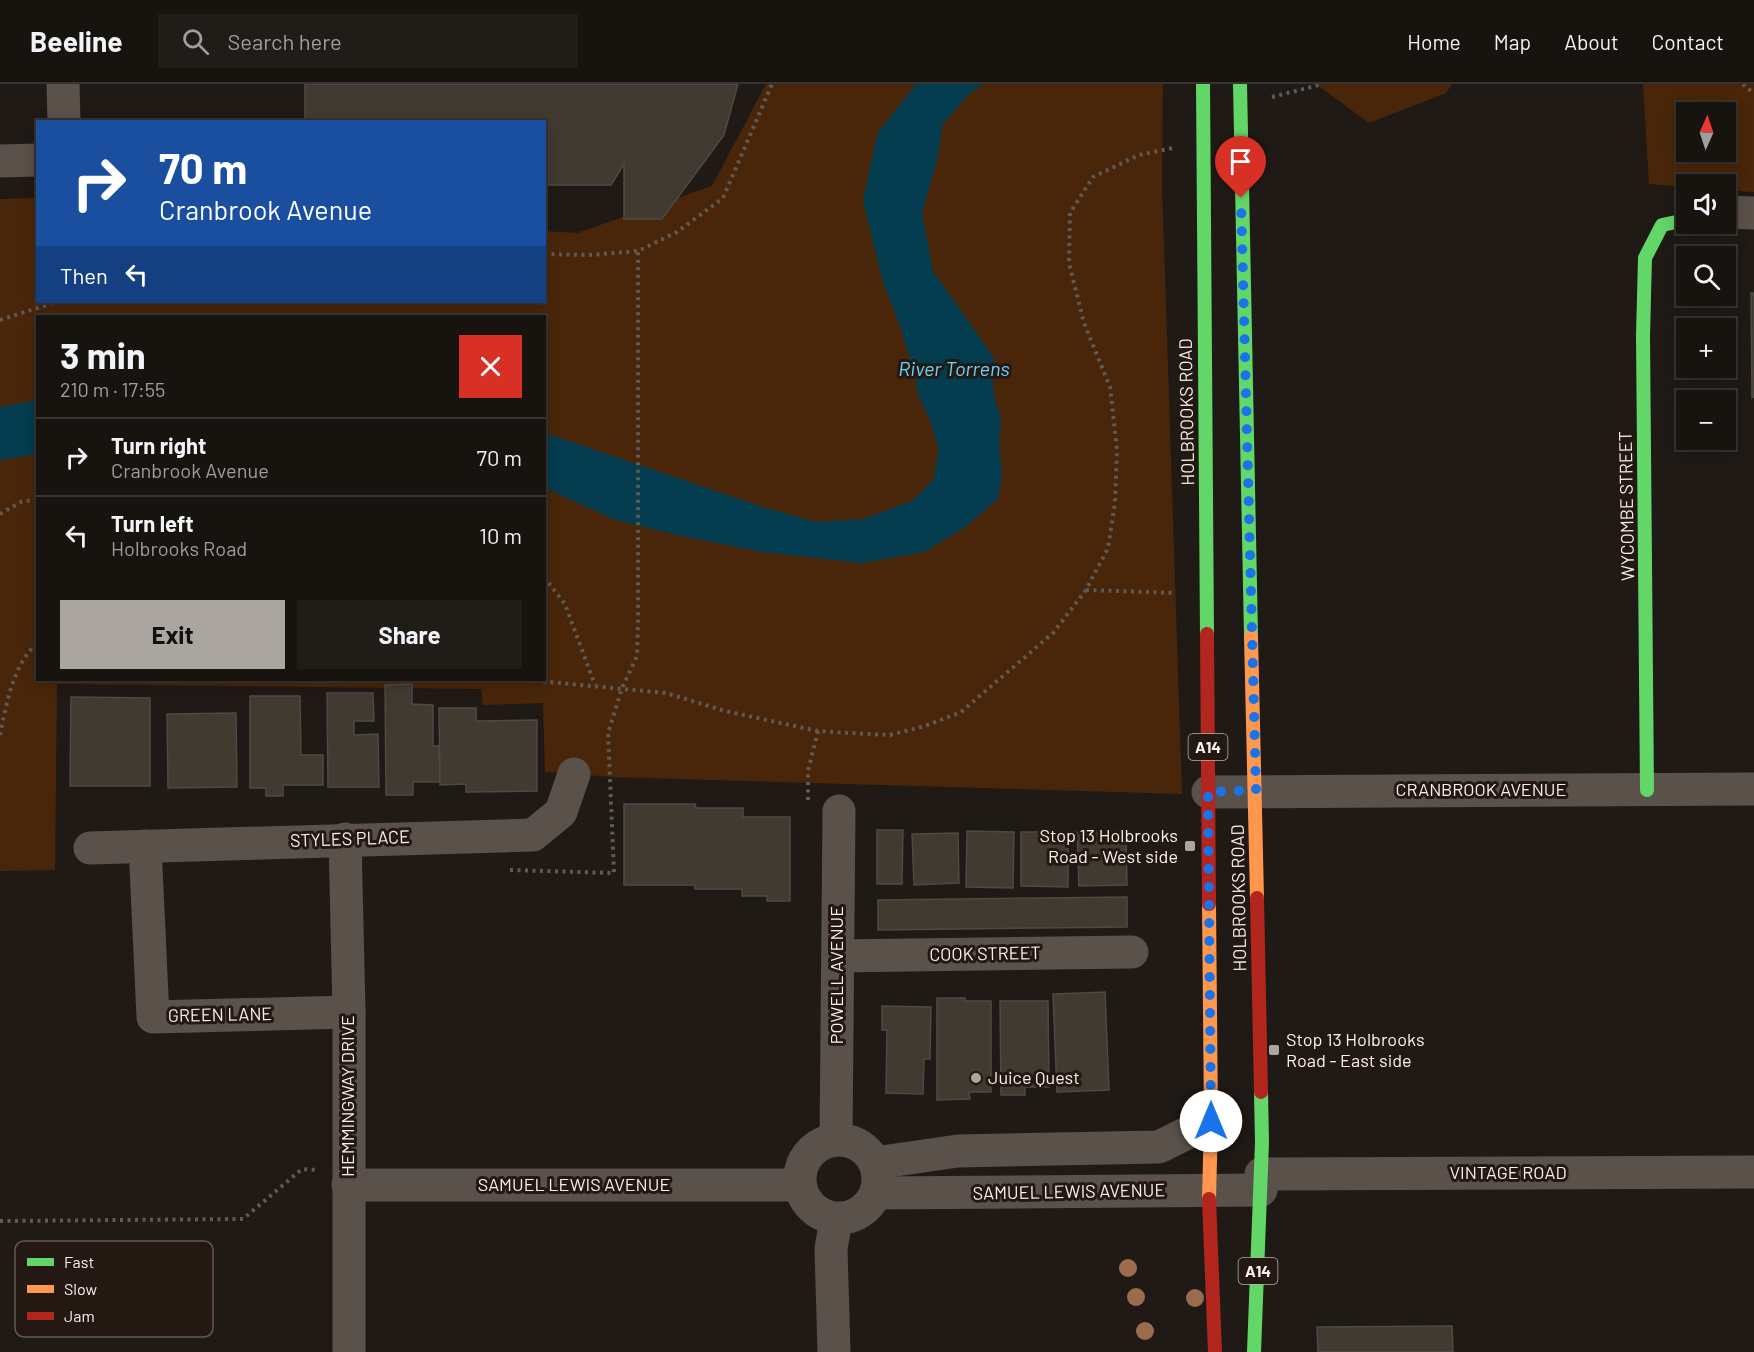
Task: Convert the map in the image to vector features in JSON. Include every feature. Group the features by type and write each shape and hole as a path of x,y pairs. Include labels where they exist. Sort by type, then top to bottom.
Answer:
{"main road":[{"name":"HOLBROOKS ROAD","path":"1203,84 1211,1121 1209,1191 1215,1352"},
{"name":"HOLBROOKS ROAD","path":"1240,84 1240,174 1256,790 1261,1182 1254,1352"},
{"name":"WYCOMBE STREET","path":"1647,790 1644,258 1662,225 1676,222"}],"street":[{"path":"63,84 64,120"},
{"path":"0,161 36,160"},
{"path":"1736,212 1754,213"},
{"name":"STYLES PLACE","path":"90,848 533,835 561,812 574,774"},
{"name":"CRANBROOK AVENUE","path":"1208,792 1754,789"},
{"name":"POWELL AVENUE","path":"836,1140 839,811"},
{"name":"HEMMINGWAY DRIVE","path":"345,839 349,1012 334,1177 349,1352"},
{"name":"GREEN LANE","path":"145,846 153,1017 349,1012"},
{"name":"COOK STREET","path":"837,956 1131,952"},
{"path":"875,1178 958,1151 1159,1147 1211,1121"},
{"path":"836,1140 859,1145 868,1153 875,1178 870,1204 860,1213 848,1218 836,1219 812,1208 803,1197 800,1185 800,1172 804,1160 824,1143 836,1140"},
{"name":"VINTAGE ROAD","path":"1261,1182 1754,1172"},
{"name":"SAMUEL LEWIS AVENUE","path":"334,1177 800,1185"},
{"name":"SAMUEL LEWIS AVENUE","path":"875,1178 900,1195 1209,1191 1261,1182"},
{"path":"834,1352 831,1249 836,1219"}],"path":[{"path":"546,254 588,255 638,251 677,232 723,198 772,84"},
{"path":"1240,106 1323,84"},
{"path":"1743,84 1754,94"},
{"path":"541,681 666,693 725,711 818,731 890,735 925,726 961,712 1053,633 1086,590 1108,548 1115,503 1116,450 1110,387 1084,322 1069,264 1070,213 1093,177 1139,155 1202,142"},
{"path":"622,688 637,656 638,251"},
{"path":"0,320 53,303"},
{"path":"0,514 21,502 36,499"},
{"path":"546,580 565,604 595,685"},
{"path":"1086,590 1207,593"},
{"path":"0,735 9,692 27,652 36,644"},
{"path":"0,1221 243,1219 302,1169 334,1177"}],"shaded area":[{"path":"766,84 1163,84 1162,184 1182,794 613,777 545,772 543,703 483,705 481,689 57,684 55,870 0,871 0,199 36,198 36,303 546,303 546,231 577,233 712,186"},
{"path":"1316,84 1452,84 1446,93 1369,123"},
{"path":"1643,84 1754,84 1754,192 1736,191 1736,174 1676,174 1676,186 1649,184"}],"water":[{"name":"River Torrens","path":"916,84 984,84 970,93 943,124 937,160 922,213 933,271 994,358 993,392 1001,419 999,441 1002,476 998,499 964,528 924,552 862,563 761,552 677,535 613,519 546,488 546,433 763,507 816,522 863,519 912,501 933,480 939,451 930,420 918,395 915,375 900,326 882,279 863,200 878,132"},
{"path":"36,400 36,454 0,460 0,407"}],"building":[{"path":"305,84 738,84 724,135 662,219 624,219 624,164 611,185 546,185 546,120 305,120"},
{"path":"1751,293 1754,293 1754,397 1752,398"},
{"path":"412,684 412,704 433,705 433,746 439,746 440,782 413,782 413,795 386,795 385,685"},
{"path":"327,693 373,693 374,721 354,721 354,735 378,734 379,787 328,787"},
{"path":"250,696 300,696 301,755 323,755 323,785 283,785 283,796 266,796 266,788 250,788"},
{"path":"71,697 150,698 150,786 70,786"},
{"path":"439,708 476,708 476,721 537,720 537,791 466,792 466,784 440,785"},
{"path":"236,713 237,787 168,788 167,714"},
{"path":"624,804 695,804 696,808 743,808 743,817 790,817 790,901 767,901 767,896 742,896 742,889 695,889 695,885 624,885"},
{"path":"877,830 903,830 902,884 877,884"},
{"path":"967,831 1014,832 1013,888 966,887"},
{"path":"1126,831 1127,885 1079,886 1077,832"},
{"path":"1021,832 1068,832 1068,887 1021,886"},
{"path":"958,833 959,883 914,885 912,834"},
{"path":"1127,897 1127,927 878,930 878,900"},
{"path":"1105,992 1109,1090 1057,1092 1053,994"},
{"path":"937,998 991,1001 991,1092 969,1092 970,1099 937,1100"},
{"path":"1000,1001 1048,1001 1049,1087 1025,1087 1025,1095 1001,1095"},
{"path":"882,1006 931,1007 930,1059 924,1059 923,1094 886,1093 887,1030 882,1030"},
{"path":"1452,1326 1453,1352 1318,1352 1317,1327"}],"traffic: fast":[{"path":"1203,84 1207,634"},
{"path":"1240,84 1251,636"},
{"path":"1647,790 1643,336 1645,258 1662,225 1676,222"},
{"path":"1254,1352 1262,1142 1261,1092"}],"traffic: slow":[{"path":"1251,636 1257,898"},
{"path":"1209,904 1211,1121 1209,1199"}],"traffic: jam":[{"path":"1207,634 1209,904"},
{"path":"1257,898 1261,1092"},
{"path":"1209,1199 1215,1352"}],"place":[{"name":"Stop 13 Holbrooks Road - West side","path":"1190,846"},
{"name":"Stop 13 Holbrooks Road - East side","path":"1274,1050"},
{"name":"Juice Quest","path":"976,1078"}],"route":[{"path":"1211,1121 1208,792 1256,790 1241,198"}]}
